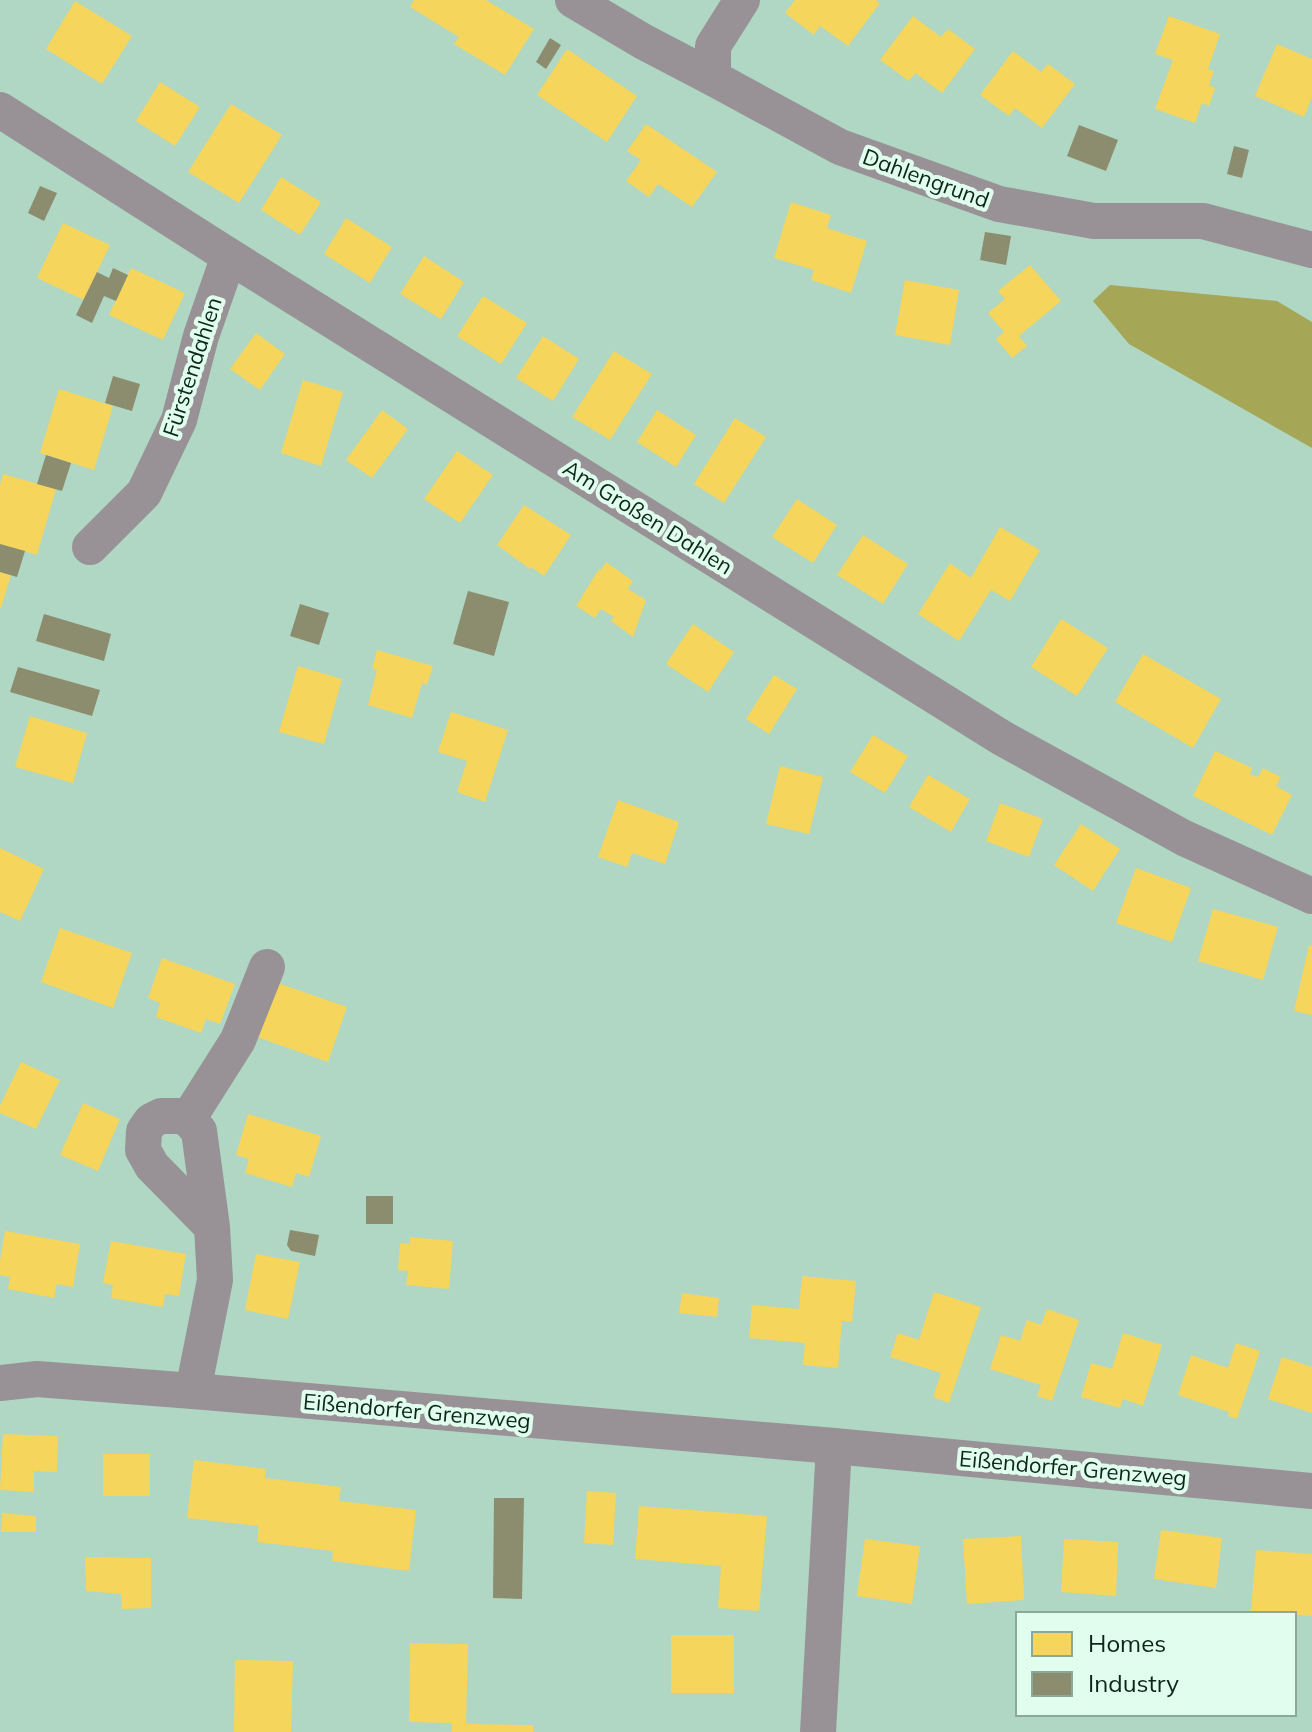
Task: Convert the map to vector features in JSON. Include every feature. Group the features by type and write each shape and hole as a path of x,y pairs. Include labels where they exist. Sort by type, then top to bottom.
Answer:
{"street":[{"name":"Dahlengrund","path":"573,0 644,42 840,147 999,204 1094,221 1203,221 1312,250"},
{"path":"713,78 713,46 742,0"},
{"name":"Am Großen Dahlen","path":"0,110 1002,738 1184,838 1312,896"},
{"name":"Fürstendahlen","path":"90,547 144,493 156,469 179,420 201,336 229,256"},
{"path":"188,1119 238,1040 267,967"},
{"path":"193,1391 215,1280 212,1227 199,1131 188,1119 179,1116 161,1116 151,1121 144,1131 143,1150 152,1166 212,1227"},
{"name":"Eißendorfer Grenzweg","path":"0,1383 37,1379 193,1391 1312,1491"},
{"path":"818,1732 834,1446"}],"shaded area":[{"path":"1110,285 1277,301 1312,322 1312,448 1129,344 1093,301"}],"building: Homes":[{"path":"414,0 486,0 534,29 505,75 454,44 459,37 410,7"},
{"path":"795,0 876,0 880,3 848,46 820,26 814,35 785,13"},
{"path":"75,1 132,36 102,84 46,49"},
{"path":"913,16 941,37 948,29 975,49 942,93 915,73 909,81 880,60"},
{"path":"1169,16 1220,34 1208,69 1214,71 1209,85 1215,88 1209,106 1202,103 1195,123 1155,109 1173,60 1155,54"},
{"path":"1277,44 1312,59 1312,97 1304,117 1255,96"},
{"path":"567,49 637,96 607,142 537,95"},
{"path":"1013,51 1041,72 1048,64 1075,84 1042,128 1015,108 1009,116 980,95"},
{"path":"160,82 200,107 175,146 136,121"},
{"path":"231,104 282,135 239,203 188,172"},
{"path":"646,124 717,172 692,207 658,184 649,197 626,181 641,160 627,151"},
{"path":"281,177 321,202 300,235 261,210"},
{"path":"791,202 831,215 827,228 867,241 851,293 811,280 814,270 774,258"},
{"path":"346,218 392,247 370,283 324,254"},
{"path":"63,223 110,245 84,300 37,278"},
{"path":"424,256 464,282 441,319 400,294"},
{"path":"1030,265 1061,301 1019,336 1027,346 1012,358 996,339 1004,332 988,313 1005,299 998,291"},
{"path":"131,268 185,293 163,340 109,315"},
{"path":"905,280 959,290 950,345 895,335"},
{"path":"483,296 527,323 501,364 457,336"},
{"path":"256,333 285,354 260,390 230,369"},
{"path":"543,336 579,359 553,401 516,378"},
{"path":"614,351 652,374 610,440 572,417"},
{"path":"303,380 343,392 321,466 281,453"},
{"path":"59,389 113,406 94,470 40,453"},
{"path":"382,410 408,429 372,478 346,460"},
{"path":"657,410 696,435 676,467 637,442"},
{"path":"735,418 766,437 724,503 694,484"},
{"path":"457,451 493,475 460,523 424,499"},
{"path":"3,474 56,489 37,555 0,544 0,485"},
{"path":"797,499 837,525 813,563 772,537"},
{"path":"524,505 571,535 544,576 497,545"},
{"path":"1000,527 1040,550 1010,601 991,590 959,641 918,614 950,563 971,578"},
{"path":"863,535 908,564 883,604 837,575"},
{"path":"606,562 633,581 628,589 646,600 633,637 611,621 614,617 601,609 595,618 576,606"},
{"path":"0,572 11,575 1,608 0,607"},
{"path":"1061,619 1108,648 1077,696 1031,667"},
{"path":"693,624 734,652 708,692 666,664"},
{"path":"377,650 433,666 427,685 422,683 412,718 368,705 377,670 372,669"},
{"path":"1143,654 1221,699 1193,748 1115,702"},
{"path":"298,666 342,679 324,744 279,732"},
{"path":"774,675 797,689 769,734 746,719"},
{"path":"451,712 508,730 485,802 457,792 467,761 438,752"},
{"path":"30,716 87,733 73,783 15,767"},
{"path":"873,735 908,756 885,793 850,772"},
{"path":"1215,751 1252,768 1250,774 1258,777 1263,768 1281,777 1276,786 1292,795 1272,835 1193,796"},
{"path":"780,766 823,777 809,834 766,824"},
{"path":"928,775 970,799 951,832 909,807"},
{"path":"618,800 679,822 665,864 632,853 627,867 598,857"},
{"path":"1000,803 1043,819 1029,857 986,841"},
{"path":"1081,824 1120,849 1093,891 1054,865"},
{"path":"0,848 44,869 20,921 0,912"},
{"path":"1136,868 1191,888 1172,942 1116,923"},
{"path":"1213,909 1278,927 1263,980 1198,961"},
{"path":"60,928 132,953 113,1008 41,982"},
{"path":"1309,945 1312,946 1312,1015 1294,1011"},
{"path":"162,958 235,984 220,1024 206,1019 201,1033 156,1017 160,1003 148,998"},
{"path":"272,981 347,1007 328,1062 254,1036"},
{"path":"21,1062 60,1080 36,1129 0,1113 0,1106"},
{"path":"83,1103 120,1119 98,1171 60,1155"},
{"path":"248,1114 321,1136 309,1177 296,1173 292,1187 245,1173 249,1159 236,1155"},
{"path":"5,1231 80,1244 73,1287 57,1284 54,1298 8,1289 10,1277 0,1275"},
{"path":"410,1237 453,1241 449,1289 406,1285 408,1271 398,1270 400,1243 410,1244"},
{"path":"111,1241 186,1254 179,1296 165,1294 163,1307 111,1298 113,1285 103,1283"},
{"path":"256,1254 300,1262 288,1319 245,1310"},
{"path":"802,1276 856,1281 852,1322 842,1321 838,1368 803,1365 805,1343 749,1338 752,1305 799,1309"},
{"path":"934,1292 981,1307 949,1403 933,1397 941,1373 890,1357 898,1333 919,1340"},
{"path":"682,1293 719,1298 717,1317 679,1313"},
{"path":"1047,1309 1079,1320 1052,1401 1037,1396 1041,1385 990,1369 1001,1335 1020,1341 1027,1320 1041,1325"},
{"path":"1123,1333 1162,1345 1143,1406 1123,1399 1120,1408 1081,1397 1091,1363 1112,1369"},
{"path":"1236,1343 1260,1351 1237,1419 1228,1416 1229,1412 1178,1395 1191,1355 1228,1368"},
{"path":"1282,1357 1312,1367 1312,1413 1268,1399"},
{"path":"3,1434 58,1436 57,1472 34,1471 34,1492 0,1490"},
{"path":"103,1454 150,1454 150,1496 103,1496"},
{"path":"194,1460 266,1469 265,1478 341,1487 339,1501 416,1510 409,1571 332,1561 333,1551 257,1542 259,1526 187,1518"},
{"path":"587,1491 616,1493 613,1545 584,1543"},
{"path":"639,1506 767,1516 759,1611 718,1608 721,1566 635,1559"},
{"path":"2,1513 36,1516 36,1532 1,1532"},
{"path":"1161,1530 1222,1538 1216,1588 1154,1579"},
{"path":"1021,1536 1024,1600 967,1604 963,1539"},
{"path":"865,1539 920,1546 912,1604 857,1596"},
{"path":"1064,1539 1118,1542 1116,1596 1061,1592"},
{"path":"1256,1550 1312,1554 1312,1616 1296,1615 1296,1612 1251,1611"},
{"path":"85,1557 151,1558 151,1608 122,1609 121,1594 86,1591"},
{"path":"671,1635 734,1635 734,1693 671,1693"},
{"path":"410,1643 468,1644 466,1724 533,1725 533,1732 452,1732 452,1723 409,1722"},
{"path":"235,1660 293,1661 291,1732 234,1732"}],"building: Industry":[{"path":"550,38 561,45 546,69 536,62"},
{"path":"1079,125 1118,140 1106,171 1067,156"},
{"path":"1234,146 1249,150 1242,178 1227,174"},
{"path":"40,186 57,193 44,221 28,213"},
{"path":"985,232 1011,236 1006,265 980,260"},
{"path":"113,268 128,275 116,301 104,296 92,323 76,315 97,272 109,278"},
{"path":"113,376 140,384 132,411 105,403"},
{"path":"46,455 71,463 62,491 37,484"},
{"path":"0,544 25,551 17,577 0,572"},
{"path":"468,591 509,602 494,656 453,644"},
{"path":"300,604 329,613 319,645 290,636"},
{"path":"44,614 111,634 104,661 36,641"},
{"path":"18,667 100,690 92,716 10,692"},
{"path":"366,1196 393,1196 393,1224 366,1224"},
{"path":"290,1230 319,1235 315,1256 291,1251 287,1245"},
{"path":"494,1498 524,1498 522,1599 493,1598"}]}
